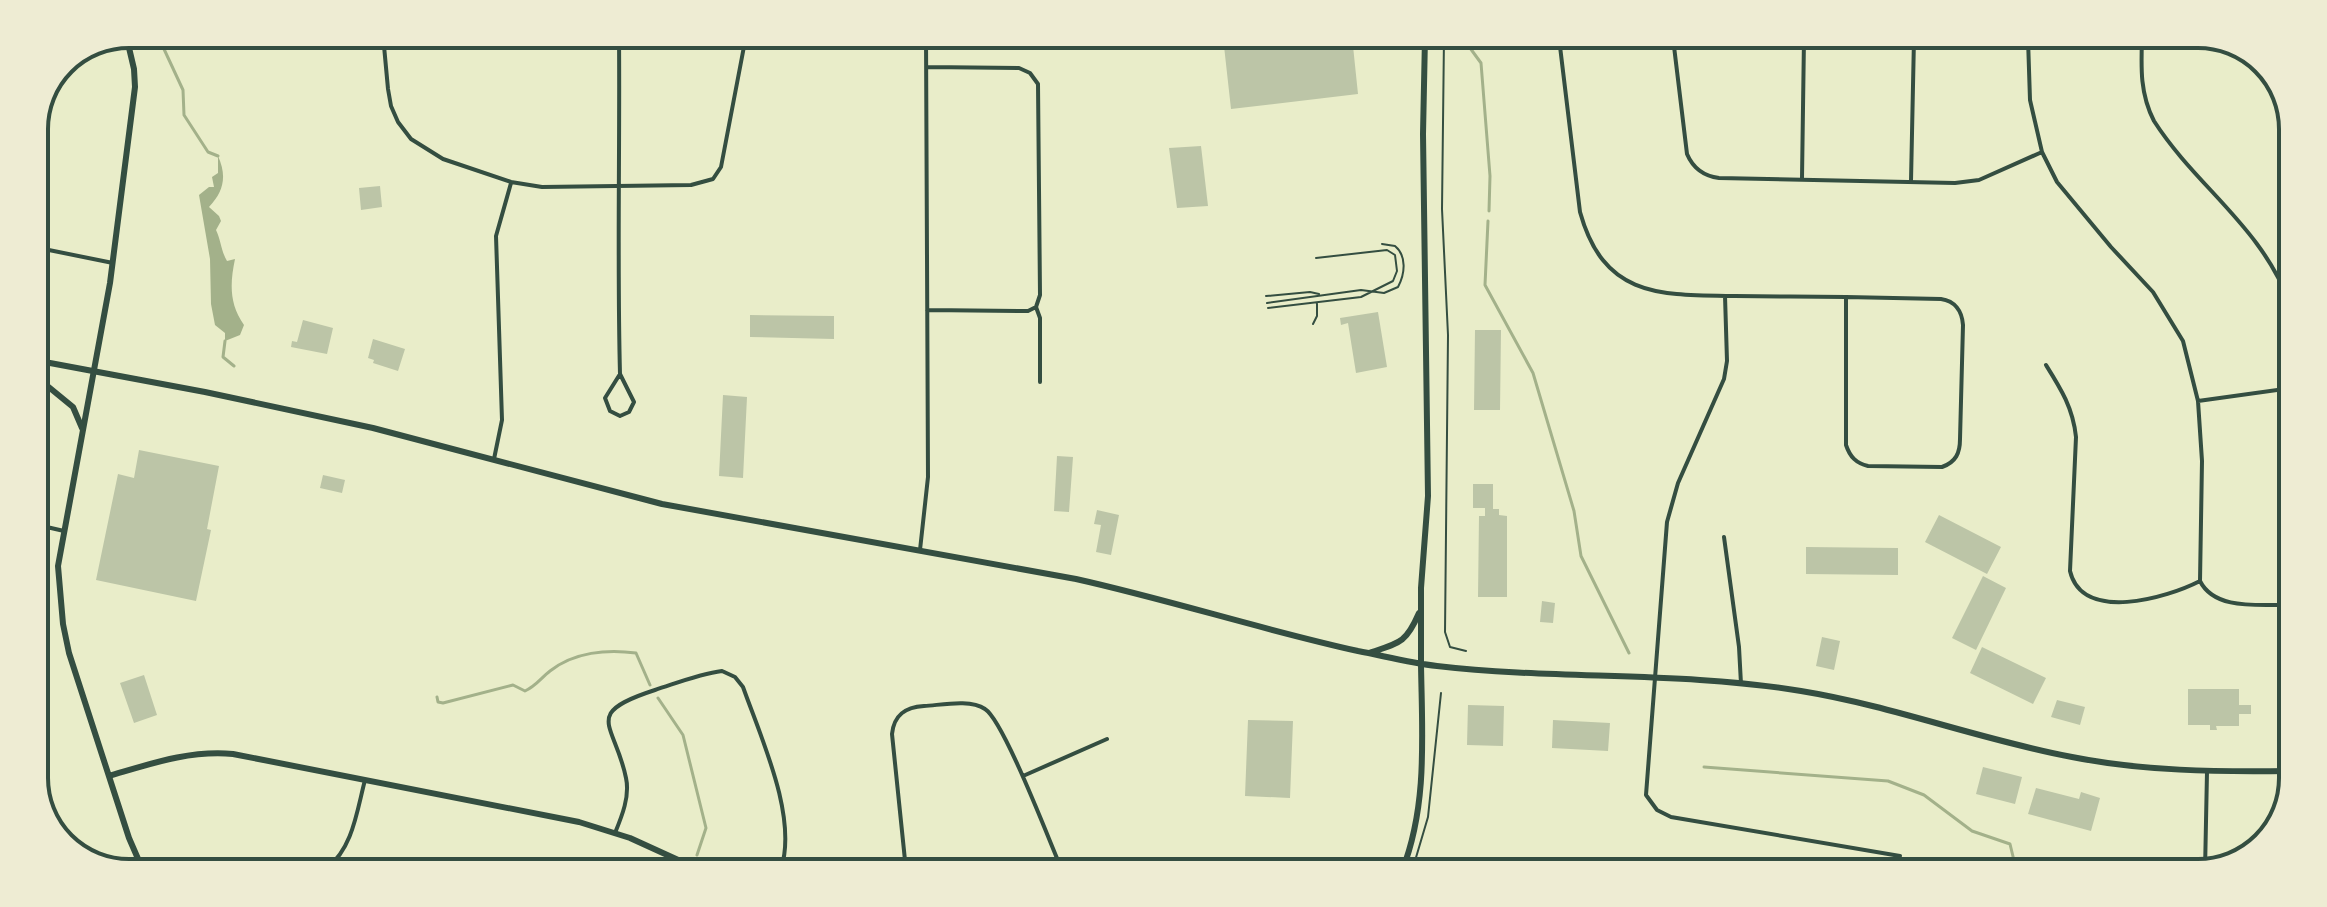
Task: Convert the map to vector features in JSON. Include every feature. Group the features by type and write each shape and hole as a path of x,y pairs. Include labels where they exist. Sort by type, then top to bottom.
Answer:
{"main road":[{"path":"130,48 135,87 113,263 58,566 63,624 84,702 139,859"},
{"path":"1406,859 1423,781 1421,610 1428,496 1424,337 1425,48"},
{"path":"48,363 205,392 373,428 662,504 1129,591 1310,640 1421,664 1656,677 1804,691 2069,757 2161,768 2279,771"},
{"path":"48,386 73,407 82,428"},
{"path":"1368,653 1398,644 1408,636 1421,610"},
{"path":"109,776 177,756 218,753 579,822 615,833 675,859"}],"street":[{"path":"384,48 391,106 404,131 434,155 511,182 563,188 691,185 706,182 717,174 743,48"},
{"path":"619,48 621,187 617,266 620,374 634,402 629,412 620,416 610,411 605,398 620,374"},
{"path":"920,550 928,477 926,48"},
{"path":"1560,48 1580,212 1588,238 1608,266 1647,290 1666,295 1846,297 1941,299 1954,304 1963,325 1960,449 1956,458 1947,465 1934,468 1868,466 1848,453 1846,297"},
{"path":"1674,48 1686,150 1695,167 1714,178 1955,183 1979,180 2042,152"},
{"path":"1802,178 1804,48"},
{"path":"1911,181 1914,48"},
{"path":"2028,48 2030,100 2042,152 2057,182 2153,292 2183,341 2198,401 2202,461 2200,581 2204,590 2218,599 2233,603 2279,605"},
{"path":"2142,48 2141,82 2154,121 2259,245 2279,278"},
{"path":"927,67 1019,68 1030,73 1036,81 1039,90 1040,295 1036,307 1040,318 1040,382"},
{"path":"493,461 502,420 496,236 511,182"},
{"path":"48,250 113,263"},
{"path":"1725,296 1727,361 1724,379 1677,485 1667,522 1646,786 1648,799 1657,810 1671,817 1900,856"},
{"path":"927,310 1028,311 1036,307"},
{"path":"2046,365 2070,404 2074,421 2076,437 2070,571 2077,588 2094,599 2140,601 2173,594 2200,581"},
{"path":"2198,401 2279,390"},
{"path":"48,527 64,531"},
{"path":"1724,537 1735,611 1741,684"},
{"path":"615,833 627,788 609,730 614,708 627,699 722,671 735,677 743,687 782,805 787,841 783,859"},
{"path":"905,859 893,725 900,713 914,707 971,704 984,708 994,718 1023,776 1057,859"},
{"path":"1023,776 1107,739"},
{"path":"2205,858 2207,769"},
{"path":"336,859 349,837 365,780"}],"lane":[{"path":"1266,296 1361,290 1384,293 1398,287 1402,278 1403,256 1400,249 1382,244"},
{"path":"1268,308 1361,297 1393,281 1396,276 1397,259 1392,252 1316,258"},
{"path":"1267,303 1311,298 1319,294"},
{"path":"1313,324 1317,316 1317,303"}],"path":[{"path":"1444,48 1442,209 1448,335 1445,632 1450,647 1466,651"},
{"path":"1416,859 1428,817 1441,693"}],"shaded area":[{"path":"218,156 222,183 209,207 221,221 216,230 227,261 235,259 232,293 244,325 240,335 225,341 225,333 215,325 211,304 210,259 199,195 214,187 212,177 218,173"}],"building":[{"path":"1224,48 1353,48 1358,94 1231,109"},
{"path":"1201,146 1208,206 1177,208 1169,148"},
{"path":"380,186 382,207 361,210 359,188"},
{"path":"1378,312 1387,367 1356,373 1348,323 1341,325 1340,318"},
{"path":"750,315 834,316 834,339 750,337"},
{"path":"303,320 333,328 327,354 291,347 292,341 297,342"},
{"path":"1475,330 1501,330 1500,410 1474,410"},
{"path":"373,339 405,349 398,371 373,363 374,360 368,358"},
{"path":"723,395 747,397 743,478 719,476"},
{"path":"139,450 219,466 207,529 211,530 196,601 96,580 118,474 134,478"},
{"path":"1057,456 1073,457 1069,512 1054,511"},
{"path":"323,475 345,480 342,493 320,488"},
{"path":"1473,484 1493,484 1493,509 1499,509 1499,515 1507,516 1507,597 1478,597 1479,516 1485,516 1485,508 1473,508"},
{"path":"1097,510 1119,515 1111,555 1096,552 1101,525 1094,524"},
{"path":"1939,515 2001,547 1987,574 1925,542"},
{"path":"1806,547 1898,548 1898,575 1806,574"},
{"path":"1983,576 2006,588 1976,650 1952,638"},
{"path":"1542,601 1555,603 1553,623 1540,622"},
{"path":"1822,637 1840,641 1834,670 1816,666"},
{"path":"1982,647 2046,678 2033,704 1970,673"},
{"path":"144,675 157,715 134,723 120,683"},
{"path":"2188,689 2239,689 2239,705 2251,705 2251,714 2239,714 2239,726 2216,726 2217,730 2210,730 2210,725 2188,725"},
{"path":"2057,700 2085,707 2080,725 2051,717"},
{"path":"1468,705 1504,706 1503,746 1467,745"},
{"path":"1248,720 1293,721 1290,798 1245,796"},
{"path":"1553,720 1610,723 1608,751 1552,748"},
{"path":"1983,767 2022,777 2015,804 1976,794"},
{"path":"2036,788 2079,799 2081,792 2100,798 2091,831 2028,814"}],"waterway":[{"path":"164,48 183,90 184,115 208,152 218,156"},
{"path":"1470,48 1481,63 1490,176 1489,211"},
{"path":"1488,221 1485,285 1533,373 1574,511 1581,556 1629,653"},
{"path":"225,341 223,357 234,366"},
{"path":"437,697 438,702 443,703 513,685 525,691 569,660 614,651 636,653 650,685"},
{"path":"658,698 683,735 706,828 697,855"},
{"path":"1704,767 1888,781 1924,795 1972,831 2010,844 2014,859"}]}
